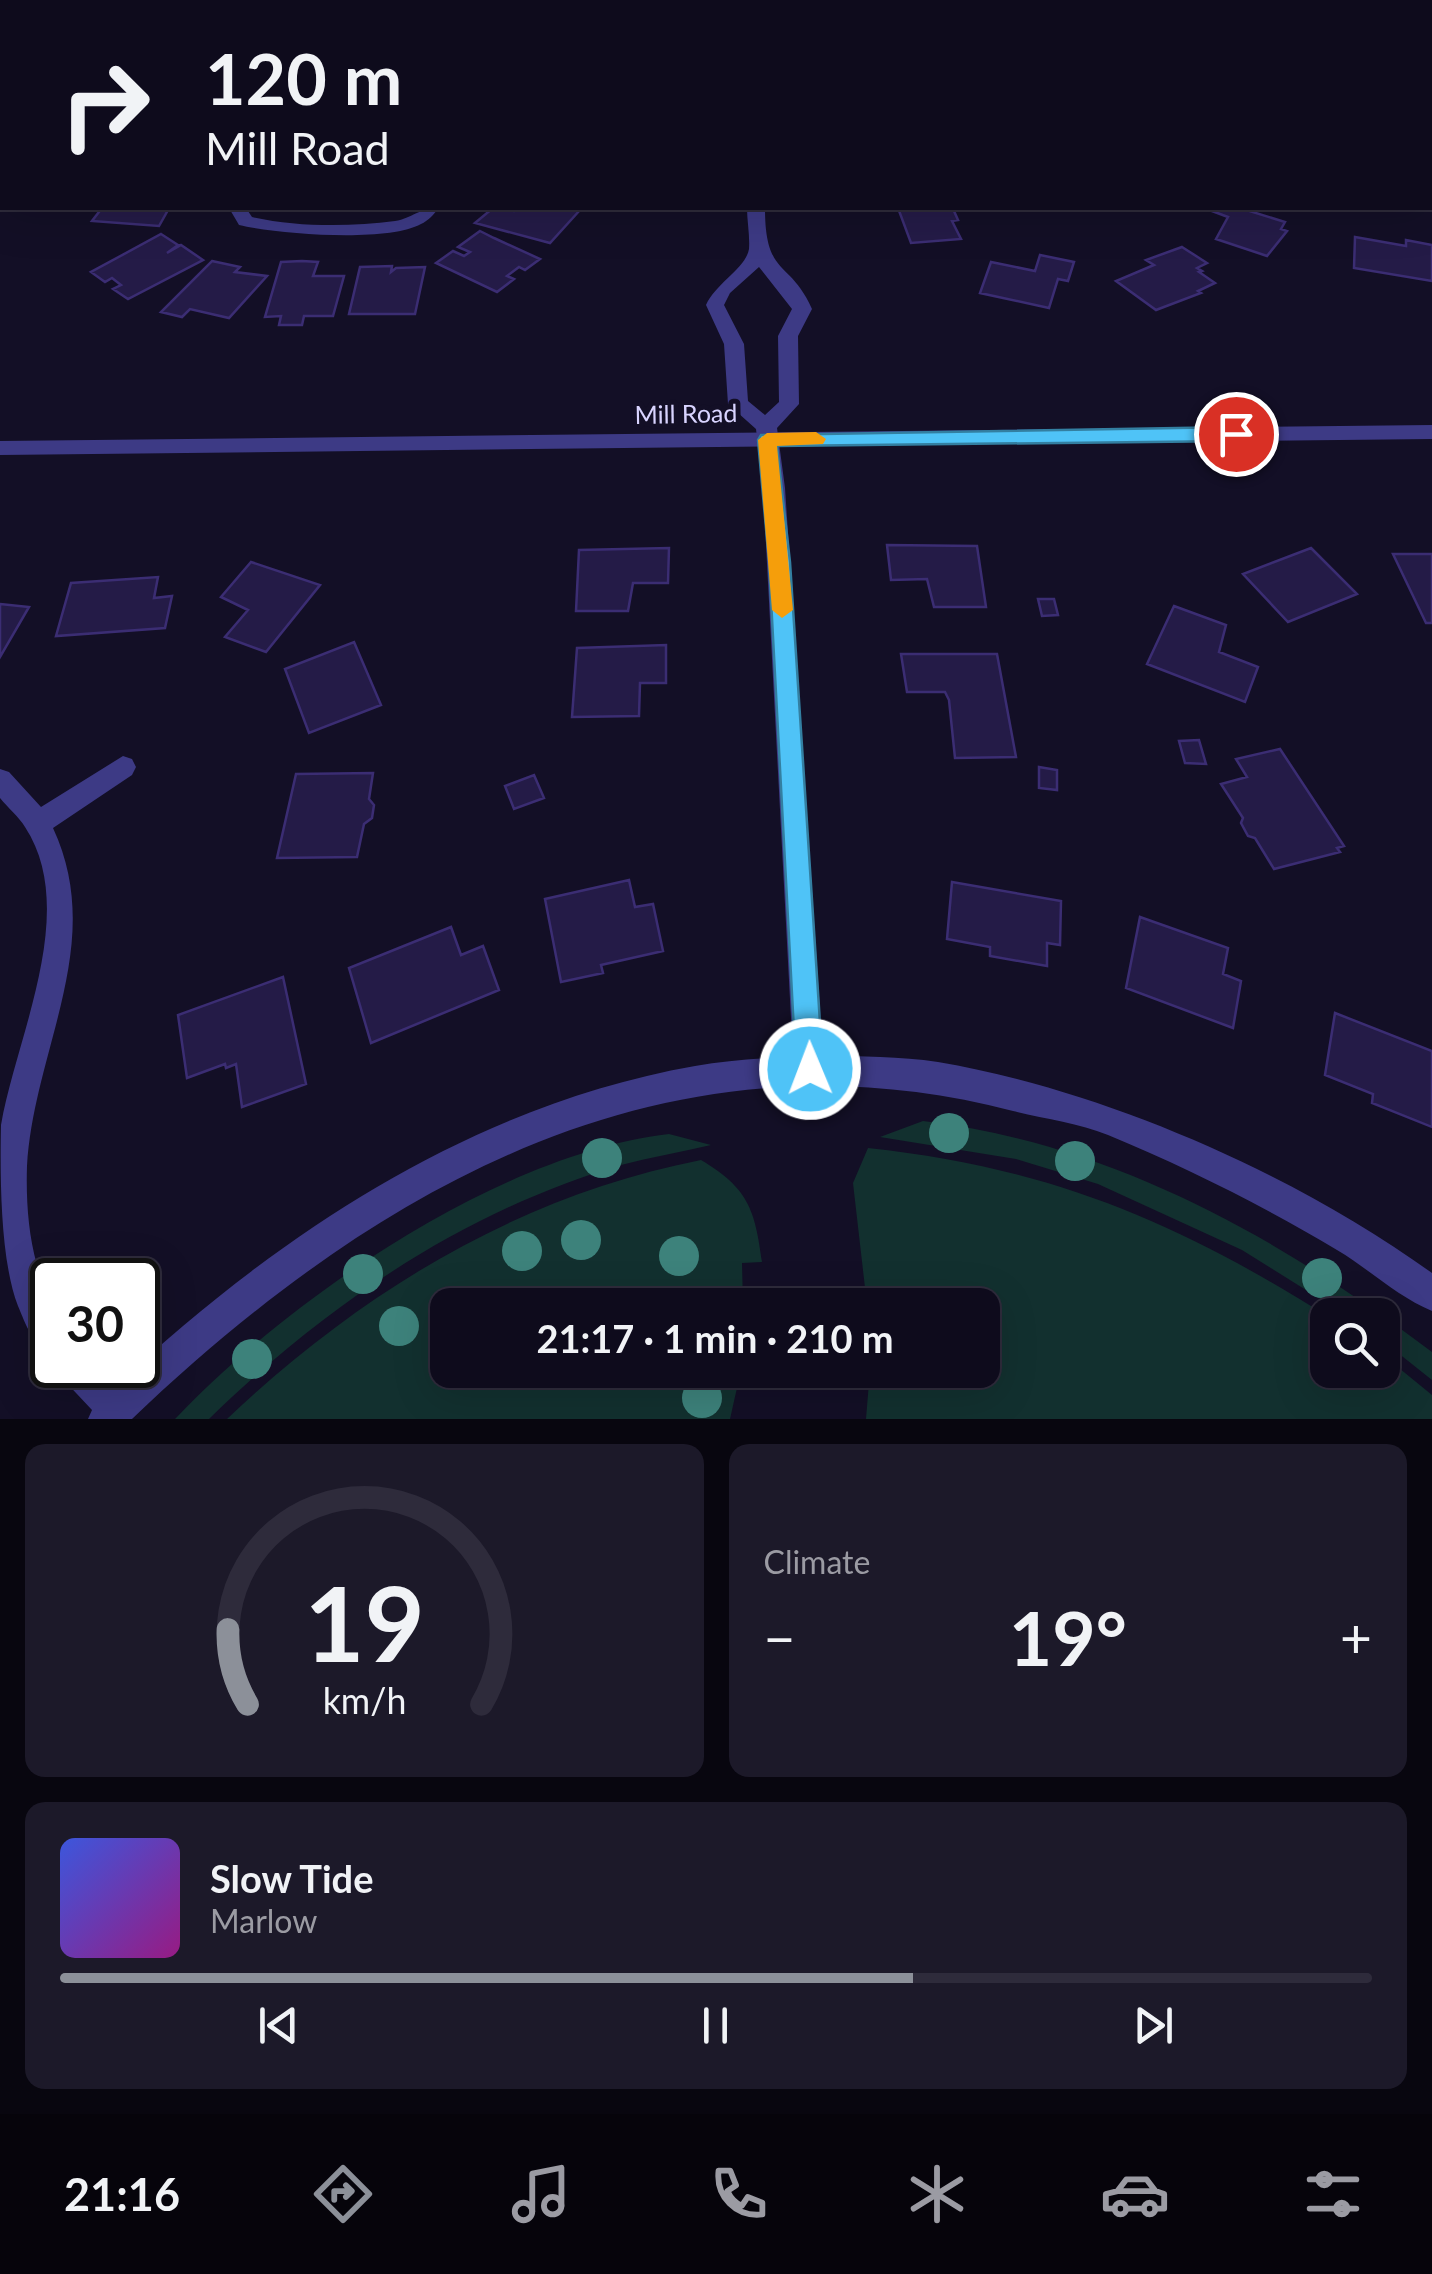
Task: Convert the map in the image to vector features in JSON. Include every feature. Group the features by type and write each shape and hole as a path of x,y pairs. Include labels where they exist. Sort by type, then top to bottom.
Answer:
{"street":[{"path":"239,210 244,221 281,230 399,226 417,220 428,210"},
{"path":"756,210 758,249 768,268 799,300 802,310 788,336 789,404 766,432"},
{"path":"758,249 748,270 722,290 714,305 734,344 738,404 766,432 774,488 810,1069"},
{"name":"Mill Road","path":"0,448 766,432 1432,432"},
{"path":"40,822 123,767"},
{"path":"0,780 40,822 54,855 61,892 59,945 14,1137 9,1201 19,1267 30,1294"},
{"path":"91,1388 111,1414 195,1334 322,1234 457,1160 601,1103 732,1072 810,1069 925,1075 1104,1118 1280,1198 1432,1294"}],"green space":[{"path":"923,1121 993,1133 1062,1151 1192,1202 1255,1235 1356,1298 1319,1298 1242,1250 1098,1184 1016,1159 880,1137"},
{"path":"669,1134 711,1145 621,1165 563,1184 452,1236 349,1301 254,1377 209,1419 175,1419 277,1326 337,1280 402,1238 536,1170 604,1147"},
{"path":"868,1148 933,1157 1052,1184 1163,1226 1310,1306 1310,1388 1400,1388 1400,1369 1432,1395 1432,1419 866,1419 869,1388 1000,1388 1000,1288 865,1288 853,1183"},
{"path":"701,1160 729,1180 752,1214 762,1262 742,1263 743,1288 430,1288 430,1388 737,1388 730,1419 227,1419 332,1330 446,1255 506,1224 634,1176"},
{"path":"1400,1329 1432,1352 1432,1380 1400,1355"}],"building":[{"path":"100,210 168,210 159,226 92,221"},
{"path":"491,210 580,210 550,243 475,223"},
{"path":"899,210 957,210 954,211 958,220 952,221 961,239 911,243"},
{"path":"1209,210 1246,210 1285,222 1281,229 1287,231 1267,256 1216,239 1228,217"},
{"path":"480,231 540,259 507,276 514,279 497,292 436,263 453,251 464,256 470,252 458,247"},
{"path":"161,234 178,245 167,253 181,245 203,260 128,299 113,289 121,285 112,278 105,282 91,272"},
{"path":"1355,237 1406,246 1406,240 1432,245 1432,281 1354,268"},
{"path":"1182,247 1207,263 1197,268 1215,283 1198,291 1201,293 1156,310 1116,281 1154,265 1146,260"},
{"path":"1040,255 1074,262 1068,281 1058,279 1049,308 980,293 991,262 1035,271"},
{"path":"212,261 240,267 235,272 267,276 229,318 190,309 182,317 161,312"},
{"path":"281,262 318,262 313,276 344,276 333,316 304,316 302,325 279,325 281,316 265,317"},
{"path":"392,266 391,272 396,268 425,267 415,314 349,314 360,267"},
{"path":"887,545 977,546 986,607 934,607 927,579 891,580"},
{"path":"669,548 668,583 633,583 628,611 576,611 579,550"},
{"path":"1311,548 1357,594 1288,622 1243,574"},
{"path":"1393,554 1432,554 1432,623 1426,623"},
{"path":"251,562 320,585 266,652 225,637 248,610 221,597"},
{"path":"158,577 154,598 172,596 165,628 56,636 71,583"},
{"path":"1038,599 1054,599 1058,615 1042,616"},
{"path":"0,604 29,607 0,657"},
{"path":"1174,606 1226,625 1219,652 1258,667 1245,702 1147,664"},
{"path":"354,642 381,705 309,733 285,669"},
{"path":"666,645 666,683 640,683 639,716 572,717 577,648"},
{"path":"901,654 997,654 1016,757 955,758 945,692 907,692"},
{"path":"1199,740 1206,764 1185,763 1179,741"},
{"path":"1280,749 1344,846 1337,848 1340,852 1274,869 1255,838 1248,836 1241,823 1243,818 1221,784 1247,777 1236,759"},
{"path":"1039,767 1057,770 1057,790 1039,788"},
{"path":"373,773 369,799 374,805 372,818 364,824 357,857 277,858 296,774"},
{"path":"534,775 544,798 514,809 505,786"},
{"path":"629,880 635,907 653,904 663,951 601,965 603,973 561,982 545,899"},
{"path":"952,882 1061,901 1060,945 1047,943 1047,966 990,956 990,947 947,939"},
{"path":"1140,917 1228,948 1223,974 1241,981 1233,1028 1126,988"},
{"path":"451,927 461,955 483,946 499,990 371,1043 349,968"},
{"path":"283,977 306,1084 242,1107 236,1064 226,1068 225,1064 187,1078 178,1015"},
{"path":"1335,1013 1432,1051 1432,1127 1372,1103 1373,1094 1325,1075"}],"slow traffic":[{"path":"782,610 767,440 816,439"}],"route":[{"path":"810,1069 774,488 767,440 1236,434"}]}
